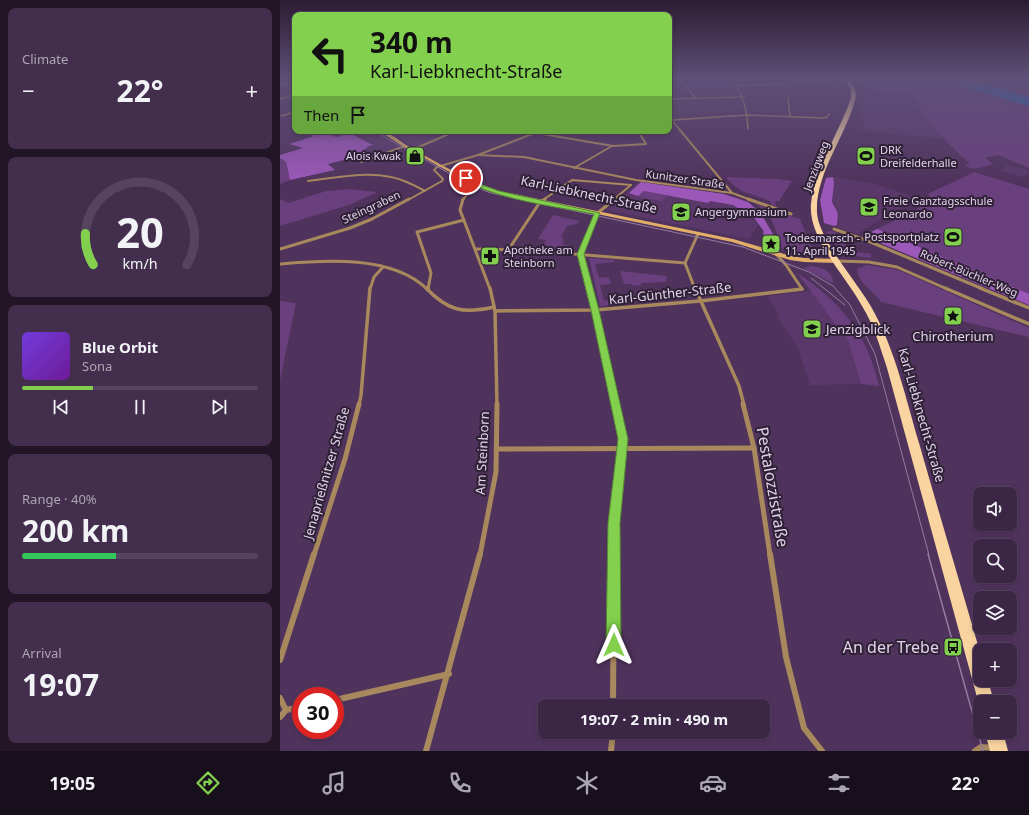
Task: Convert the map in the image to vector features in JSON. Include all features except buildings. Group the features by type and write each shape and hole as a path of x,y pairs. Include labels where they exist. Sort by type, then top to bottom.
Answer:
{"main road":[{"name":"Jenzigweg","path":"837,260 818,229 814,214 815,199 819,184 848,113"},
{"name":"Karl-Liebknecht-Straße","path":"837,260 873,317 892,368 984,695"}],"street":[{"path":"281,116 291,113"},
{"path":"672,120 747,115 823,118 827,117 829,114"},
{"path":"747,115 748,129"},
{"path":"672,120 732,193"},
{"name":"Karl-Liebknecht-Straße","path":"386,134 477,185 498,192 540,202 733,241 776,254 804,260 837,260"},
{"path":"410,148 421,146 449,134"},
{"path":"443,166 535,134"},
{"path":"544,134 613,146 646,144 640,134"},
{"path":"361,162 405,146"},
{"path":"574,168 613,146"},
{"name":"Kunitzer Straße","path":"478,155 520,157 636,180 732,193 791,214"},
{"name":"Steingraben","path":"280,250 350,228 372,219 442,181 434,170 443,166"},
{"path":"308,181 364,176 388,176 402,179 425,191"},
{"name":"Kunitzer Straße","path":"540,202 572,180 631,185 597,213"},
{"name":"Am Steinborn","path":"426,751 449,674 486,530 496,472 495,309 489,283 460,210 461,201 470,190 477,185"},
{"path":"509,249 540,202"},
{"path":"597,213 580,254 595,310 623,439 614,523 613,699"},
{"path":"428,290 431,273 417,232 464,220"},
{"name":"Robert-Büchler-Weg","path":"834,229 868,241 1029,308"},
{"path":"476,250 509,249 685,263 698,234"},
{"name":"Karl-Günther-Straße","path":"280,264 303,261 337,261 383,267 412,277 443,304 457,309 471,311 495,309 595,310 700,301 802,289 786,265 776,254"},
{"path":"837,260 869,262 897,267 1029,324"},
{"name":"Pestalozzistraße","path":"685,263 700,301 739,386 754,448 786,657 804,728 822,751"},
{"name":"Jenaprießnitzer Straße","path":"280,660 346,459 361,395 370,287 374,277 383,267"},
{"path":"497,449 754,448"},
{"path":"344,698 449,674"},
{"path":"280,698 286,710"},
{"path":"280,716 286,710 292,709"},
{"path":"611,751 612,739"},
{"path":"975,751 981,747 997,744"}],"shaded area":[{"path":"860,113 922,113 943,139 861,131 864,121 859,120"},
{"path":"922,113 1029,113 1029,168 998,155 985,158 993,164 975,169 968,167 965,165 970,164 949,145"},
{"path":"308,134 326,134 337,137 351,134 373,145 369,146 355,157 328,164 335,170 290,180 286,162 280,158 280,155 303,148 289,144 314,136"},
{"path":"328,134 346,134 337,137"},
{"path":"351,134 377,134 401,147 376,154 365,149 373,145"},
{"path":"391,134 429,134 441,137 420,145 413,146"},
{"path":"280,158 286,162 290,180 280,184"},
{"path":"1008,165 1029,171 1023,177 1000,171"},
{"name":"Postsportplatz","path":"974,172 1029,189 1029,305 873,240 879,235 871,232 916,210 931,199 928,194"},
{"path":"726,177 779,179 792,181 779,201 775,201 776,207 772,205 770,201 746,193 736,187"},
{"name":"Freie Ganztagsschule Leonardo","path":"833,177 875,184 908,195 909,197 915,199 857,234 837,227 839,213 833,202"},
{"path":"833,177 834,183 832,202 838,213 837,225 834,226 824,223 820,200 826,178"},
{"path":"641,182 724,194 748,202 760,212 773,234 773,239 764,237 763,230 751,214 745,213 733,205 710,201 708,203 644,191 638,196 629,193"},
{"name":"Angergymnasium","path":"638,183 747,203 750,213 747,216 758,225 749,239 607,210"},
{"path":"350,189 377,192 352,204 280,226 280,199 289,203 326,191"},
{"path":"644,191 668,196 662,201 638,197"},
{"path":"757,205 800,219 812,248 812,252 801,253 781,248 782,246 770,216"},
{"path":"553,215 579,221 577,224 567,226 561,237 563,238 562,240 564,240 562,244 569,246 567,251 554,250 553,252 524,250 525,248 520,247 521,245 542,247 546,240 538,239"},
{"path":"877,229 1029,294 1029,305 873,240 879,235 871,232"},
{"path":"826,232 835,232 851,251 871,254 871,258 856,256 840,249"},
{"path":"589,258 614,260 614,262 595,264 599,278 609,277 611,284 600,285 604,301 617,299 618,304 600,306"},
{"path":"867,265 898,270 1029,328 1029,337 881,302 863,283 858,274 857,269"},
{"path":"811,266 822,268 828,272 831,275 833,282 830,282 803,268"},
{"path":"620,271 667,276 666,282 641,283 641,285 632,286 632,284 624,284"},
{"path":"797,273 826,295 850,321 860,335 868,351 879,386 861,384 848,341"},
{"name":"Jenzigblick","path":"811,291 848,341 861,384 810,385 798,348 777,317 780,316 768,296"},
{"path":"280,301 296,303 280,380"}],"tram line":[{"path":"379,134 468,184 491,193 743,247 809,272 833,286 850,305 875,354 929,555"},
{"path":"811,278 845,305"},
{"path":"928,554 983,751"}],"place":[{"name":"Alois Kwak","path":"415,156"},
{"name":"DRK Dreifelderhalle","path":"866,156"},
{"name":"Freie Ganztagsschule Leonardo","path":"869,207"},
{"name":"Angergymnasium","path":"681,212"},
{"name":"Postsportplatz","path":"953,237"},
{"name":"Todesmarsch - 11. April 1945","path":"771,244"},
{"name":"Apotheke am Steinborn","path":"490,256"},
{"name":"Chirotherium","path":"953,316"},
{"name":"Jenzigblick","path":"812,329"},
{"name":"An der Trebe","path":"953,647"}],"route":[{"path":"466,178 477,185 498,192 597,213 580,254 595,310 623,439 614,523 614,645"}]}
